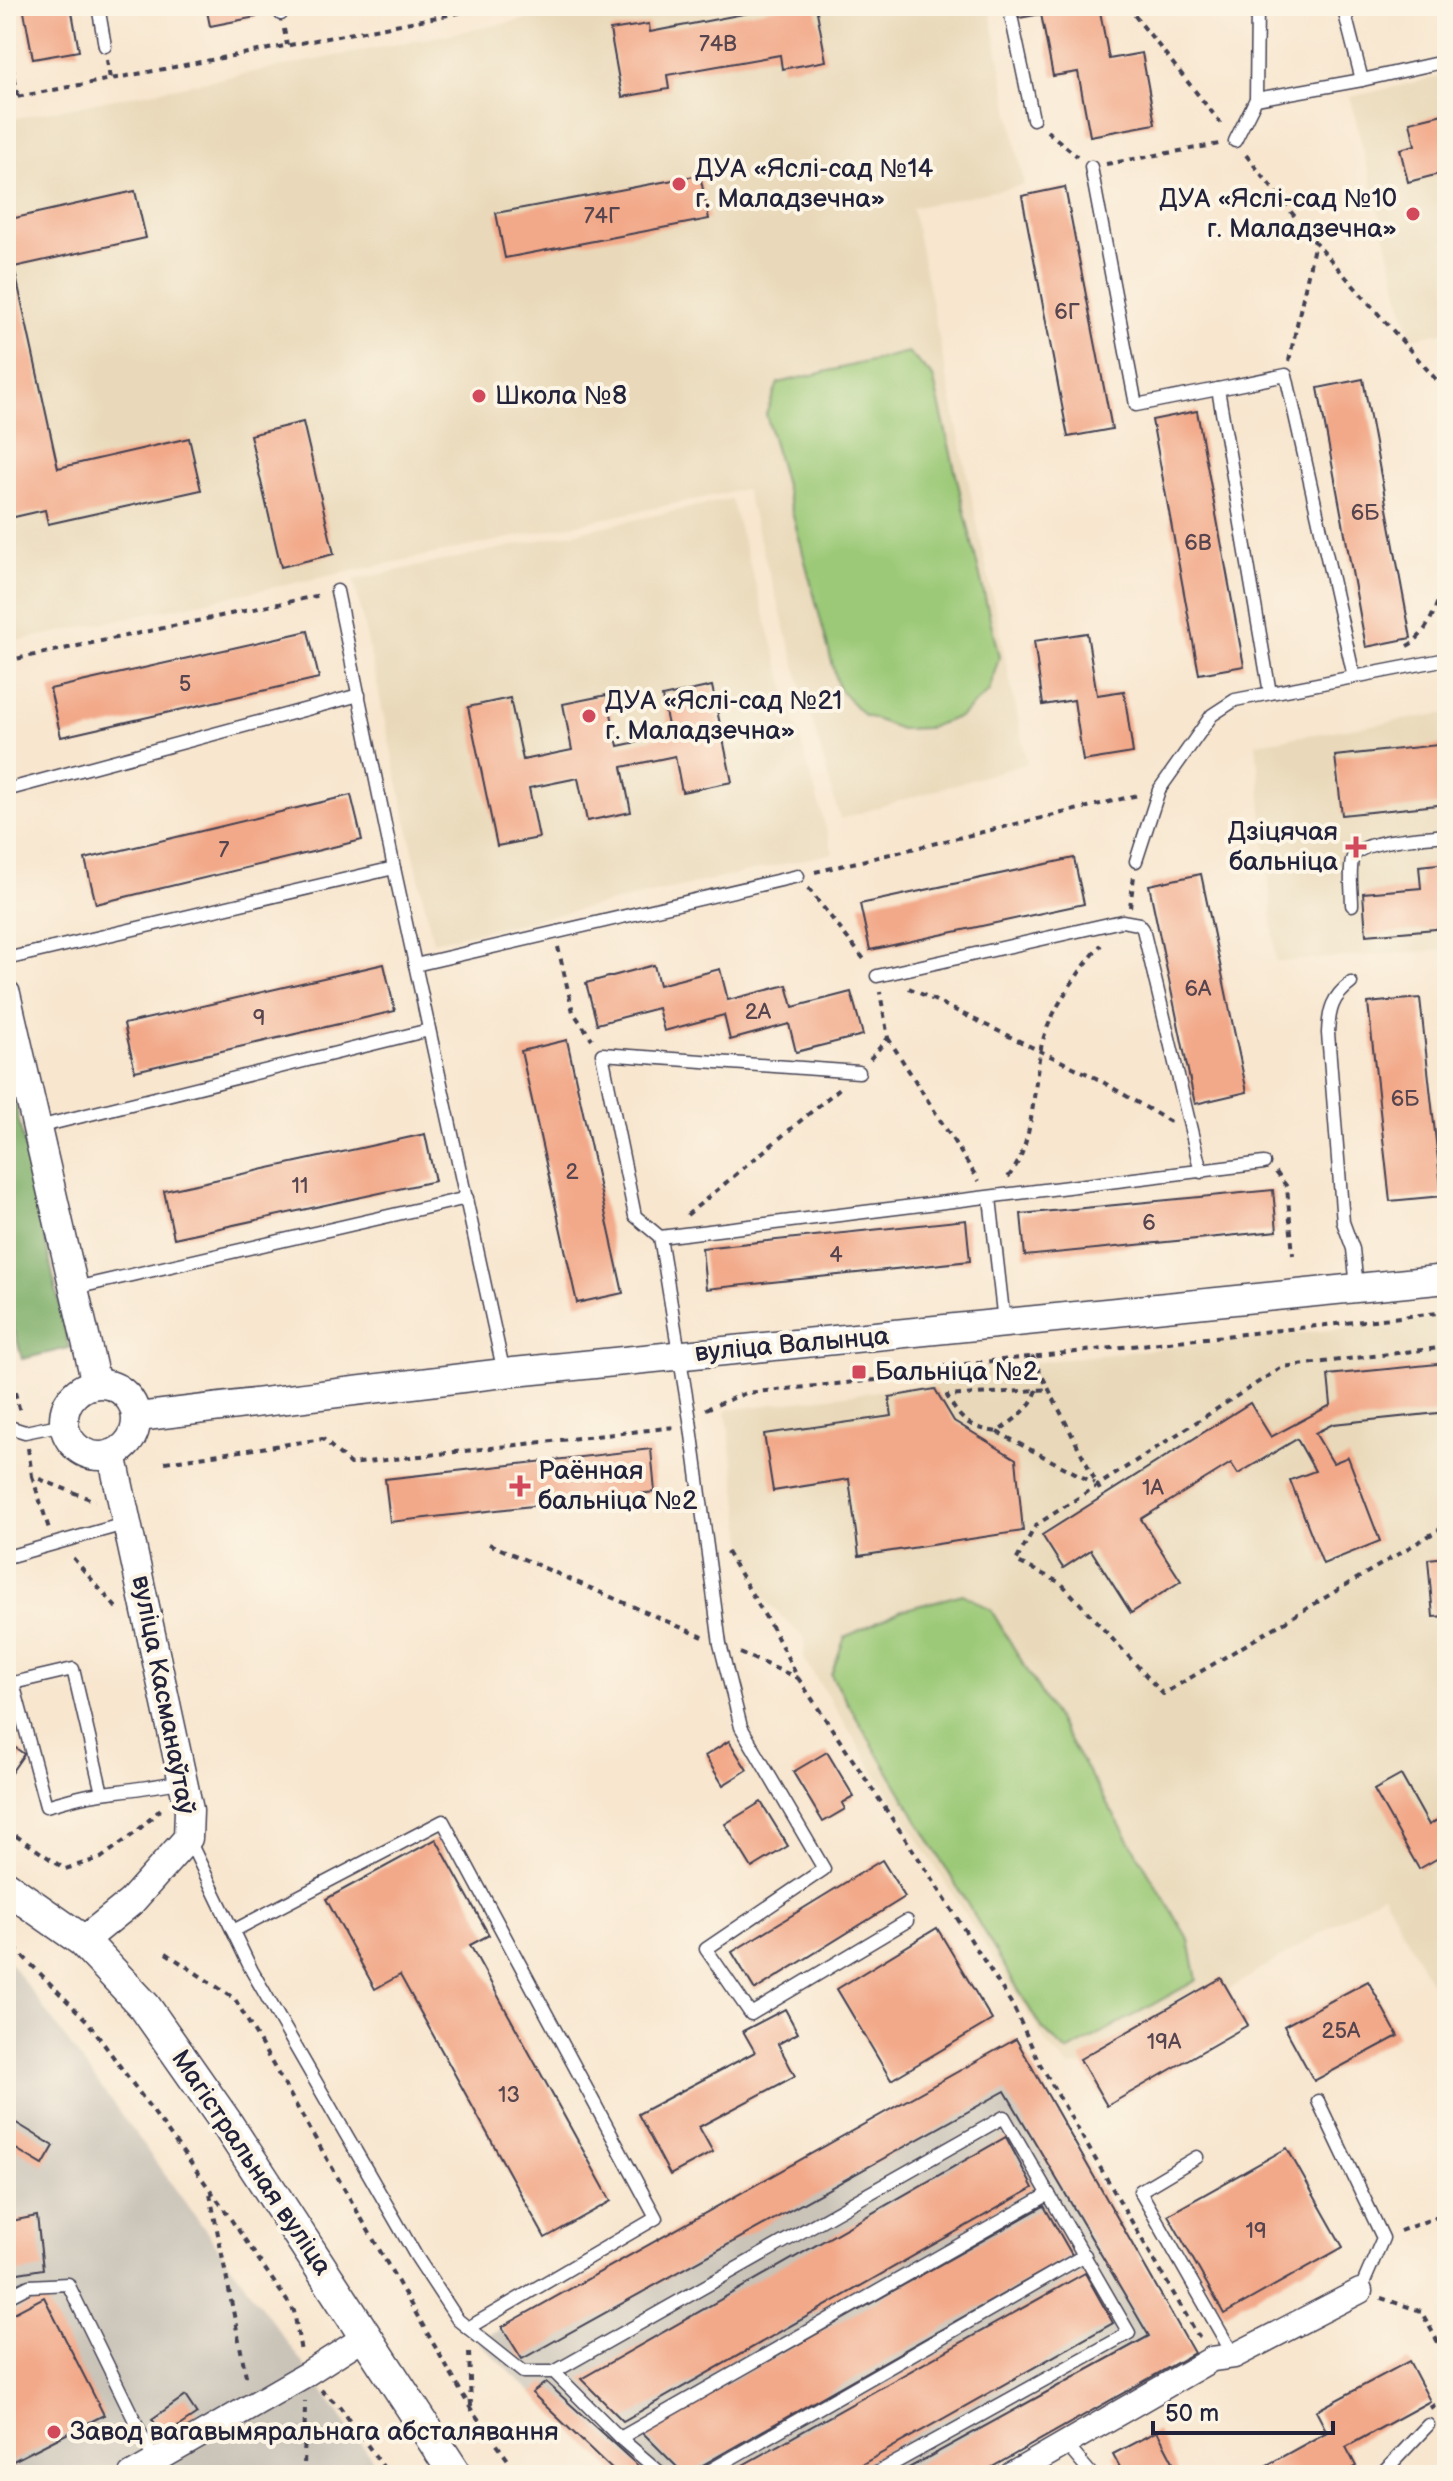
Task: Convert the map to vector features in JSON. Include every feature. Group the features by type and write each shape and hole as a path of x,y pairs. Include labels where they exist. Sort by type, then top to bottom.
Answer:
{"main road":[{"name":"Магістральная вуліца","path":"6,1887 83,1941 145,2007 225,2121 456,2475"}],"street":[{"path":"6,994 96,1384"},
{"name":"вуліца Валынца","path":"138,1417 504,1373 1447,1279"},
{"path":"96,1384 113,1385 123,1391 132,1400 138,1417 133,1436 112,1454 83,1452 67,1435 64,1424 69,1401 77,1391 96,1384"},
{"name":"вуліца Касманаўтаў","path":"83,1941 131,1902 188,1838 189,1810 176,1783 128,1523 112,1454"},
{"path":"1011,2475 1064,2442 1223,2358 1360,2291"},
{"path":"131,2475 305,2375 366,2336"}],"lane":[{"path":"98,6 105,46"},
{"path":"1009,6 1033,119"},
{"path":"1235,141 1256,99 1257,6"},
{"path":"1343,6 1362,80"},
{"path":"1256,99 1447,61"},
{"path":"1091,167 1136,405 1286,375 1354,677"},
{"path":"1218,389 1270,693"},
{"path":"337,591 504,1373"},
{"path":"1136,861 1159,790 1212,715 1222,706 1235,700 1447,659"},
{"path":"6,790 359,695"},
{"path":"1352,905 1352,858 1358,850 1396,841 1447,835"},
{"path":"6,959 394,868"},
{"path":"415,965 798,876"},
{"path":"880,976 1122,921 1139,924 1143,929 1201,1172"},
{"path":"1351,983 1337,993 1329,1011 1328,1033 1343,1222 1353,1249 1357,1287"},
{"path":"38,1127 429,1030"},
{"path":"859,1072 602,1054 635,1216 660,1237 690,1420 720,1644 741,1727 824,1869 706,1949 751,2014 907,1921"},
{"path":"660,1237 1264,1163"},
{"path":"75,1288 467,1198"},
{"path":"990,1198 1004,1325"},
{"path":"6,1426 25,1432 64,1424"},
{"path":"7,1557 128,1523"},
{"path":"102,1793 73,1669 13,1683 46,1806 102,1793 176,1783"},
{"path":"233,1931 443,1821 656,2218 468,2328"},
{"path":"188,1838 252,1971 416,2256 458,2320 523,2372 554,2372 1004,2117 1129,2333 873,2475"},
{"path":"1318,2101 1383,2238 1360,2291"},
{"path":"1197,2157 1140,2191 1223,2358"},
{"path":"620,2438 1049,2194"},
{"path":"702,2475 1085,2255"},
{"path":"6,2298 29,2286 68,2284 155,2462"},
{"path":"554,2372 620,2438 663,2475"},
{"path":"1381,2475 1428,2425"},
{"path":"1064,2442 1092,2475"}],"path":[{"path":"6,99 495,6"},
{"path":"1127,6 1315,242 1447,392"},
{"path":"6,31 18,97"},
{"path":"1033,119 1091,167 1235,141"},
{"path":"1286,375 1315,242"},
{"path":"1401,649 1420,638 1447,576"},
{"path":"6,661 337,591"},
{"path":"798,876 1159,790"},
{"path":"888,1038 990,1198 1014,1171 1030,1132 1040,1050 1052,1019 1077,973 1122,921 1132,901 1136,861"},
{"path":"555,932 573,1012 602,1054"},
{"path":"880,976 1096,1078 1193,1136"},
{"path":"1264,1163 1280,1175 1287,1187 1293,1255"},
{"path":"165,1462 323,1439 350,1464 681,1427 701,1411 746,1393 916,1376 946,1366 1032,1356 1447,1312"},
{"path":"1447,1347 1282,1367 1036,1525 1016,1561 1061,1583 1163,1694 1447,1525"},
{"path":"1032,1356 1103,1496"},
{"path":"1050,1389 947,1396 959,1417 975,1428 997,1432 1096,1484"},
{"path":"997,1432 1019,1417 1033,1401 1037,1390"},
{"path":"32,1476 48,1528 119,1612"},
{"path":"721,1542 798,1678 1013,2006 1040,2064 1223,2358"},
{"path":"489,1544 798,1678"},
{"path":"6,1829 65,1869 101,1858 135,1833 165,1805 176,1783"},
{"path":"6,1939 87,2021 140,2091 294,2311 305,2375 304,2475"},
{"path":"166,1953 235,1999 471,2409 519,2475"},
{"path":"210,2191 249,2395"},
{"path":"1383,2238 1447,2213"},
{"path":"1360,2291 1421,2311 1447,2359"},
{"path":"468,2328 471,2409"},
{"path":"305,2375 340,2407 389,2475"}],"shaded area":[{"name":"Школа №8","path":"595,6 989,6 1024,185 912,208 1027,763 840,819 745,489 6,643 6,120"},
{"name":"ДУА «Яслі-сад №10 г. Маладзечна»","path":"1447,75 1447,331 1411,338 1350,97"},
{"name":"ДУА «Яслі-сад №21 г. Маладзечна»","path":"731,499 833,853 433,942 354,580"},
{"name":"Дзіцячая бальніца","path":"1447,713 1447,950 1276,962 1256,743"},
{"path":"1447,1317 1447,2013 1383,1894 1228,1990 1221,1978 1080,2059 1083,2065 1069,2067 1048,2046 804,1659 805,1639 763,1598 745,1549 726,1410 933,1384 965,1370"},
{"path":"6,1957 384,2475 6,2475"},
{"path":"1016,2039 1194,2353 978,2475 618,2475 478,2341"}],"green space":[{"path":"908,352 933,377 999,657 989,691 961,716 927,728 900,729 864,715 839,689 766,414 778,383"},
{"path":"6,1062 69,1348 22,1359 6,1297"},
{"path":"963,1594 991,1610 1189,1940 1197,1980 1067,2052 1040,2026 831,1675 845,1637 902,1610"}],"building":[{"path":"23,6 71,6 79,51 33,59"},
{"path":"206,6 254,6 256,17 210,26"},
{"path":"785,6 816,6 826,61 782,69 780,55 667,75 669,89 622,97 610,30 649,24 650,32"},
{"path":"1016,6 1099,6 1109,59 1142,53 1155,124 1090,136 1078,72 1053,76 1041,14 1019,18"},
{"path":"1447,113 1447,172 1408,182 1400,149 1415,145 1410,122"},
{"path":"700,175 709,219 505,258 496,213"},
{"path":"1065,187 1112,429 1068,437 1022,196"},
{"path":"135,191 146,238 14,267 58,468 189,438 201,490 48,524 45,510 10,518 6,502 6,220"},
{"path":"1363,379 1411,638 1366,647 1318,388"},
{"path":"1197,411 1244,666 1199,674 1152,420"},
{"path":"303,422 334,554 281,567 250,435"},
{"path":"308,631 319,678 61,737 50,689"},
{"path":"1087,633 1097,695 1124,691 1133,753 1083,761 1074,700 1043,705 1034,641"},
{"path":"712,686 732,782 682,792 675,756 622,767 631,812 587,821 578,778 529,788 539,838 497,846 468,707 510,698 523,760 572,750 563,704 607,695 618,746 670,735 662,697"},
{"path":"1447,744 1447,804 1342,815 1335,756"},
{"path":"351,795 362,840 96,904 85,859"},
{"path":"1074,858 1084,904 870,950 860,904"},
{"path":"1447,863 1447,928 1366,935 1363,893 1421,888 1419,866"},
{"path":"1201,874 1247,1092 1195,1104 1149,885"},
{"path":"384,964 395,1011 135,1071 124,1024"},
{"path":"654,965 659,985 720,969 728,1000 787,985 793,1007 851,992 863,1035 796,1052 789,1024 730,1040 724,1015 664,1031 658,1008 597,1024 586,983"},
{"path":"1420,998 1442,1196 1390,1201 1368,1003"},
{"path":"567,1040 623,1293 577,1303 521,1051"},
{"path":"425,1134 435,1181 174,1238 164,1191"},
{"path":"1273,1190 1277,1231 1025,1256 1021,1214"},
{"path":"966,1220 970,1261 706,1289 702,1248"},
{"path":"1447,1363 1447,1412 1333,1424 1315,1433 1333,1463 1348,1457 1380,1541 1323,1564 1290,1480 1315,1471 1297,1439 1238,1474 1231,1463 1141,1519 1181,1581 1131,1613 1091,1550 1063,1568 1042,1535 1250,1403 1271,1437 1331,1405 1328,1375"},
{"path":"935,1389 954,1421 1016,1459 1023,1531 859,1556 849,1479 773,1491 764,1434 892,1416 889,1397"},
{"name":"Раённая бальніца №2","path":"651,1449 655,1492 390,1522 385,1479"},
{"path":"1447,1557 1447,1616 1433,1617 1428,1559"},
{"path":"6,1741 24,1754 6,1780"},
{"path":"729,1741 747,1770 723,1785 705,1756"},
{"path":"827,1752 854,1797 842,1803 845,1809 823,1822 793,1772"},
{"path":"1401,1775 1429,1825 1447,1814 1447,1853 1419,1869 1374,1790"},
{"path":"761,1802 788,1846 752,1868 725,1824"},
{"path":"436,1839 489,1935 470,1945 611,2201 545,2238 400,1975 375,1989 326,1899"},
{"path":"882,1860 905,1897 755,1990 732,1952"},
{"path":"937,1928 992,2020 891,2080 837,1989"},
{"path":"1221,1978 1248,2025 1107,2106 1080,2059"},
{"path":"1368,1981 1398,2036 1314,2081 1284,2026"},
{"path":"785,2009 798,2033 778,2044 795,2076 699,2127 713,2152 670,2175 638,2114 755,2052 743,2031"},
{"path":"1016,2039 1194,2353 978,2475 896,2475 1149,2336 1005,2091 522,2359 502,2327"},
{"path":"13,2121 54,2146 43,2165 6,2143 6,2133"},
{"path":"1006,2137 1033,2188 623,2421 581,2379"},
{"path":"1287,2148 1343,2247 1224,2314 1168,2215"},
{"path":"1044,2206 1072,2255 685,2475 642,2432"},
{"path":"37,2216 43,2269 6,2275 6,2222"},
{"path":"1085,2273 1113,2323 843,2475 725,2475"},
{"path":"44,2297 104,2415 11,2462 18,2475 6,2475 6,2317"},
{"path":"1409,2361 1430,2401 1346,2447 1356,2466 1340,2475 1249,2475 1327,2432 1316,2411"},
{"path":"546,2382 648,2475 618,2475 532,2393"},
{"path":"185,2396 197,2414 164,2436 152,2419"},
{"path":"1157,2431 1180,2475 1124,2475 1113,2454"}],"place":[{"name":"ДУА «Яслі-сад №14 г. Маладзечна»","path":"679,184"},
{"name":"ДУА «Яслі-сад №10 г. Маладзечна»","path":"1413,214"},
{"name":"Школа №8","path":"479,396"},
{"name":"ДУА «Яслі-сад №21 г. Маладзечна»","path":"589,716"},
{"name":"Дзіцячая бальніца","path":"1356,847"},
{"name":"Бальніца №2","path":"859,1372"},
{"name":"Раённая бальніца №2","path":"520,1486"},
{"name":"Завод вагавымяральнага абсталявання","path":"54,2432"}]}
